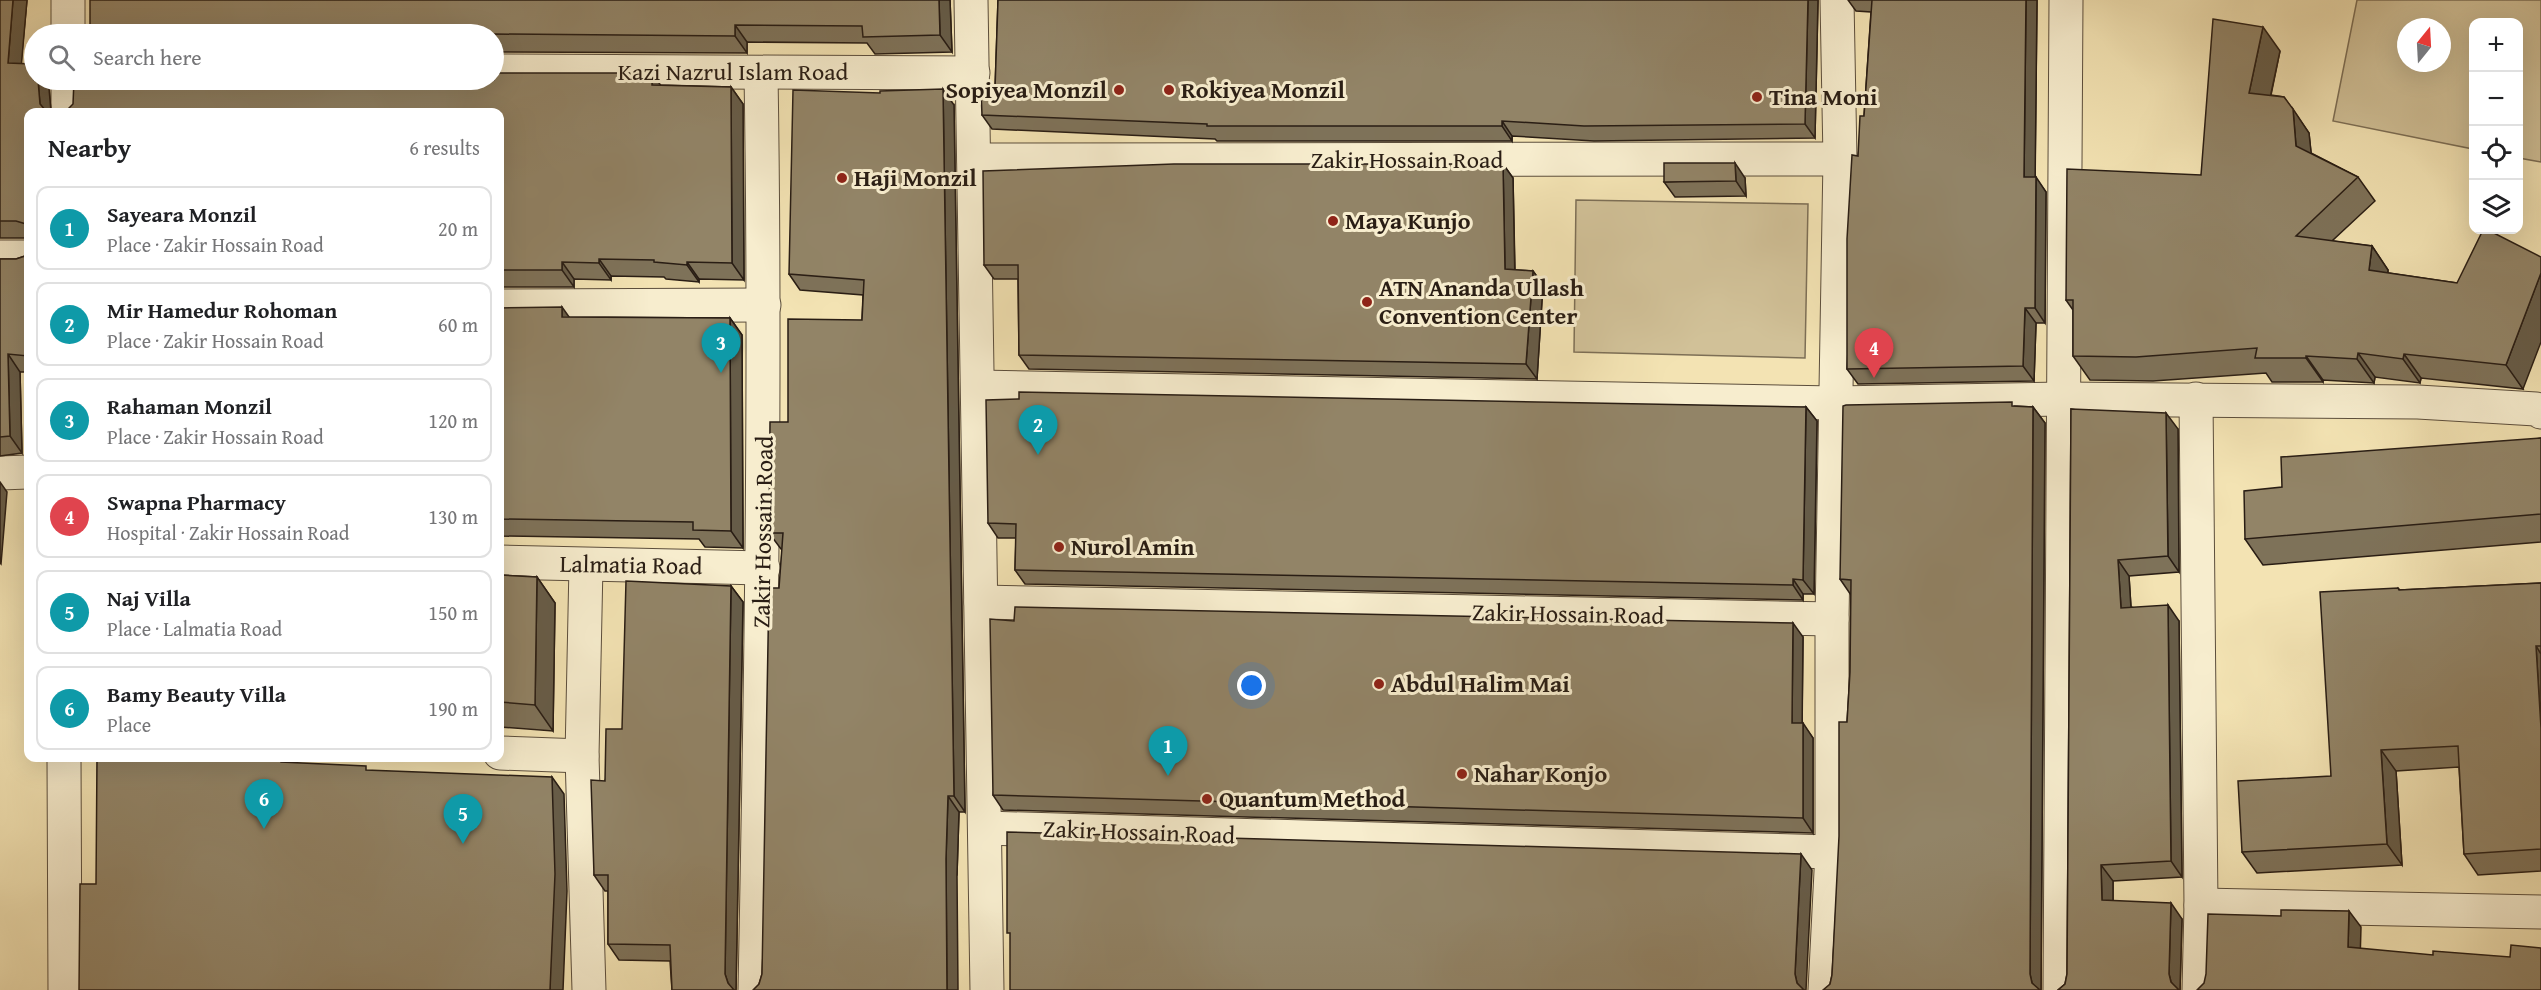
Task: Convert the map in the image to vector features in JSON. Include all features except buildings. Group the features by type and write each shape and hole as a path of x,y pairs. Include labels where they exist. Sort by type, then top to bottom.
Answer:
{"street":[{"path":"68,0 68,24"},
{"path":"971,0 987,990"},
{"path":"1825,990 1832,852 1832,619 1840,159 1837,0"},
{"path":"2060,990 2066,0"},
{"name":"Kazi Nazrul Islam Road","path":"504,71 973,73"},
{"name":"Zakir Hossain Road","path":"755,990 763,567 764,305 761,73"},
{"path":"68,90 68,108"},
{"name":"Zakir Hossain Road","path":"974,160 1840,159"},
{"path":"0,257 24,257"},
{"path":"504,306 764,305"},
{"path":"978,387 1836,402 2063,399 2418,402 2536,409 2541,412"},
{"path":"2196,399 2199,990"},
{"path":"0,473 24,472"},
{"name":"Lalmatia Road","path":"504,562 763,567"},
{"path":"586,565 582,756 589,990"},
{"name":"Zakir Hossain Road","path":"981,602 1832,619"},
{"path":"504,753 582,756"},
{"path":"64,762 65,990"},
{"name":"Zakir Hossain Road","path":"985,828 1832,852"},
{"path":"2200,905 2541,912"}],"shaded area":[{"path":"2357,0 2541,0 2541,162 2523,159 2523,18 2469,18 2469,148 2333,121"},
{"path":"1576,200 1808,204 1805,358 1574,352"}],"place":[{"name":"Sopiyea Monzil","path":"1119,90"},
{"name":"Rokiyea Monzil","path":"1169,90"},
{"name":"Tina Moni","path":"1757,97"},
{"name":"Haji Monzil","path":"842,178"},
{"name":"Maya Kunjo","path":"1333,221"},
{"name":"ATN Ananda Ullash Convention Center","path":"1367,302"},
{"name":"Rahaman Monzil","path":"721,373"},
{"name":"Swapna Pharmacy","path":"1874,378"},
{"name":"Mir Hamedur Rohoman","path":"1038,455"},
{"name":"Nurol Amin","path":"1059,547"},
{"name":"Abdul Halim Mai","path":"1379,684"},
{"name":"Nahar Konjo","path":"1462,774"},
{"name":"Sayeara Monzil","path":"1168,776"},
{"name":"Quantum Method","path":"1207,799"},
{"name":"Bamy Beauty Villa","path":"264,829"},
{"name":"Naj Villa","path":"463,844"}]}
